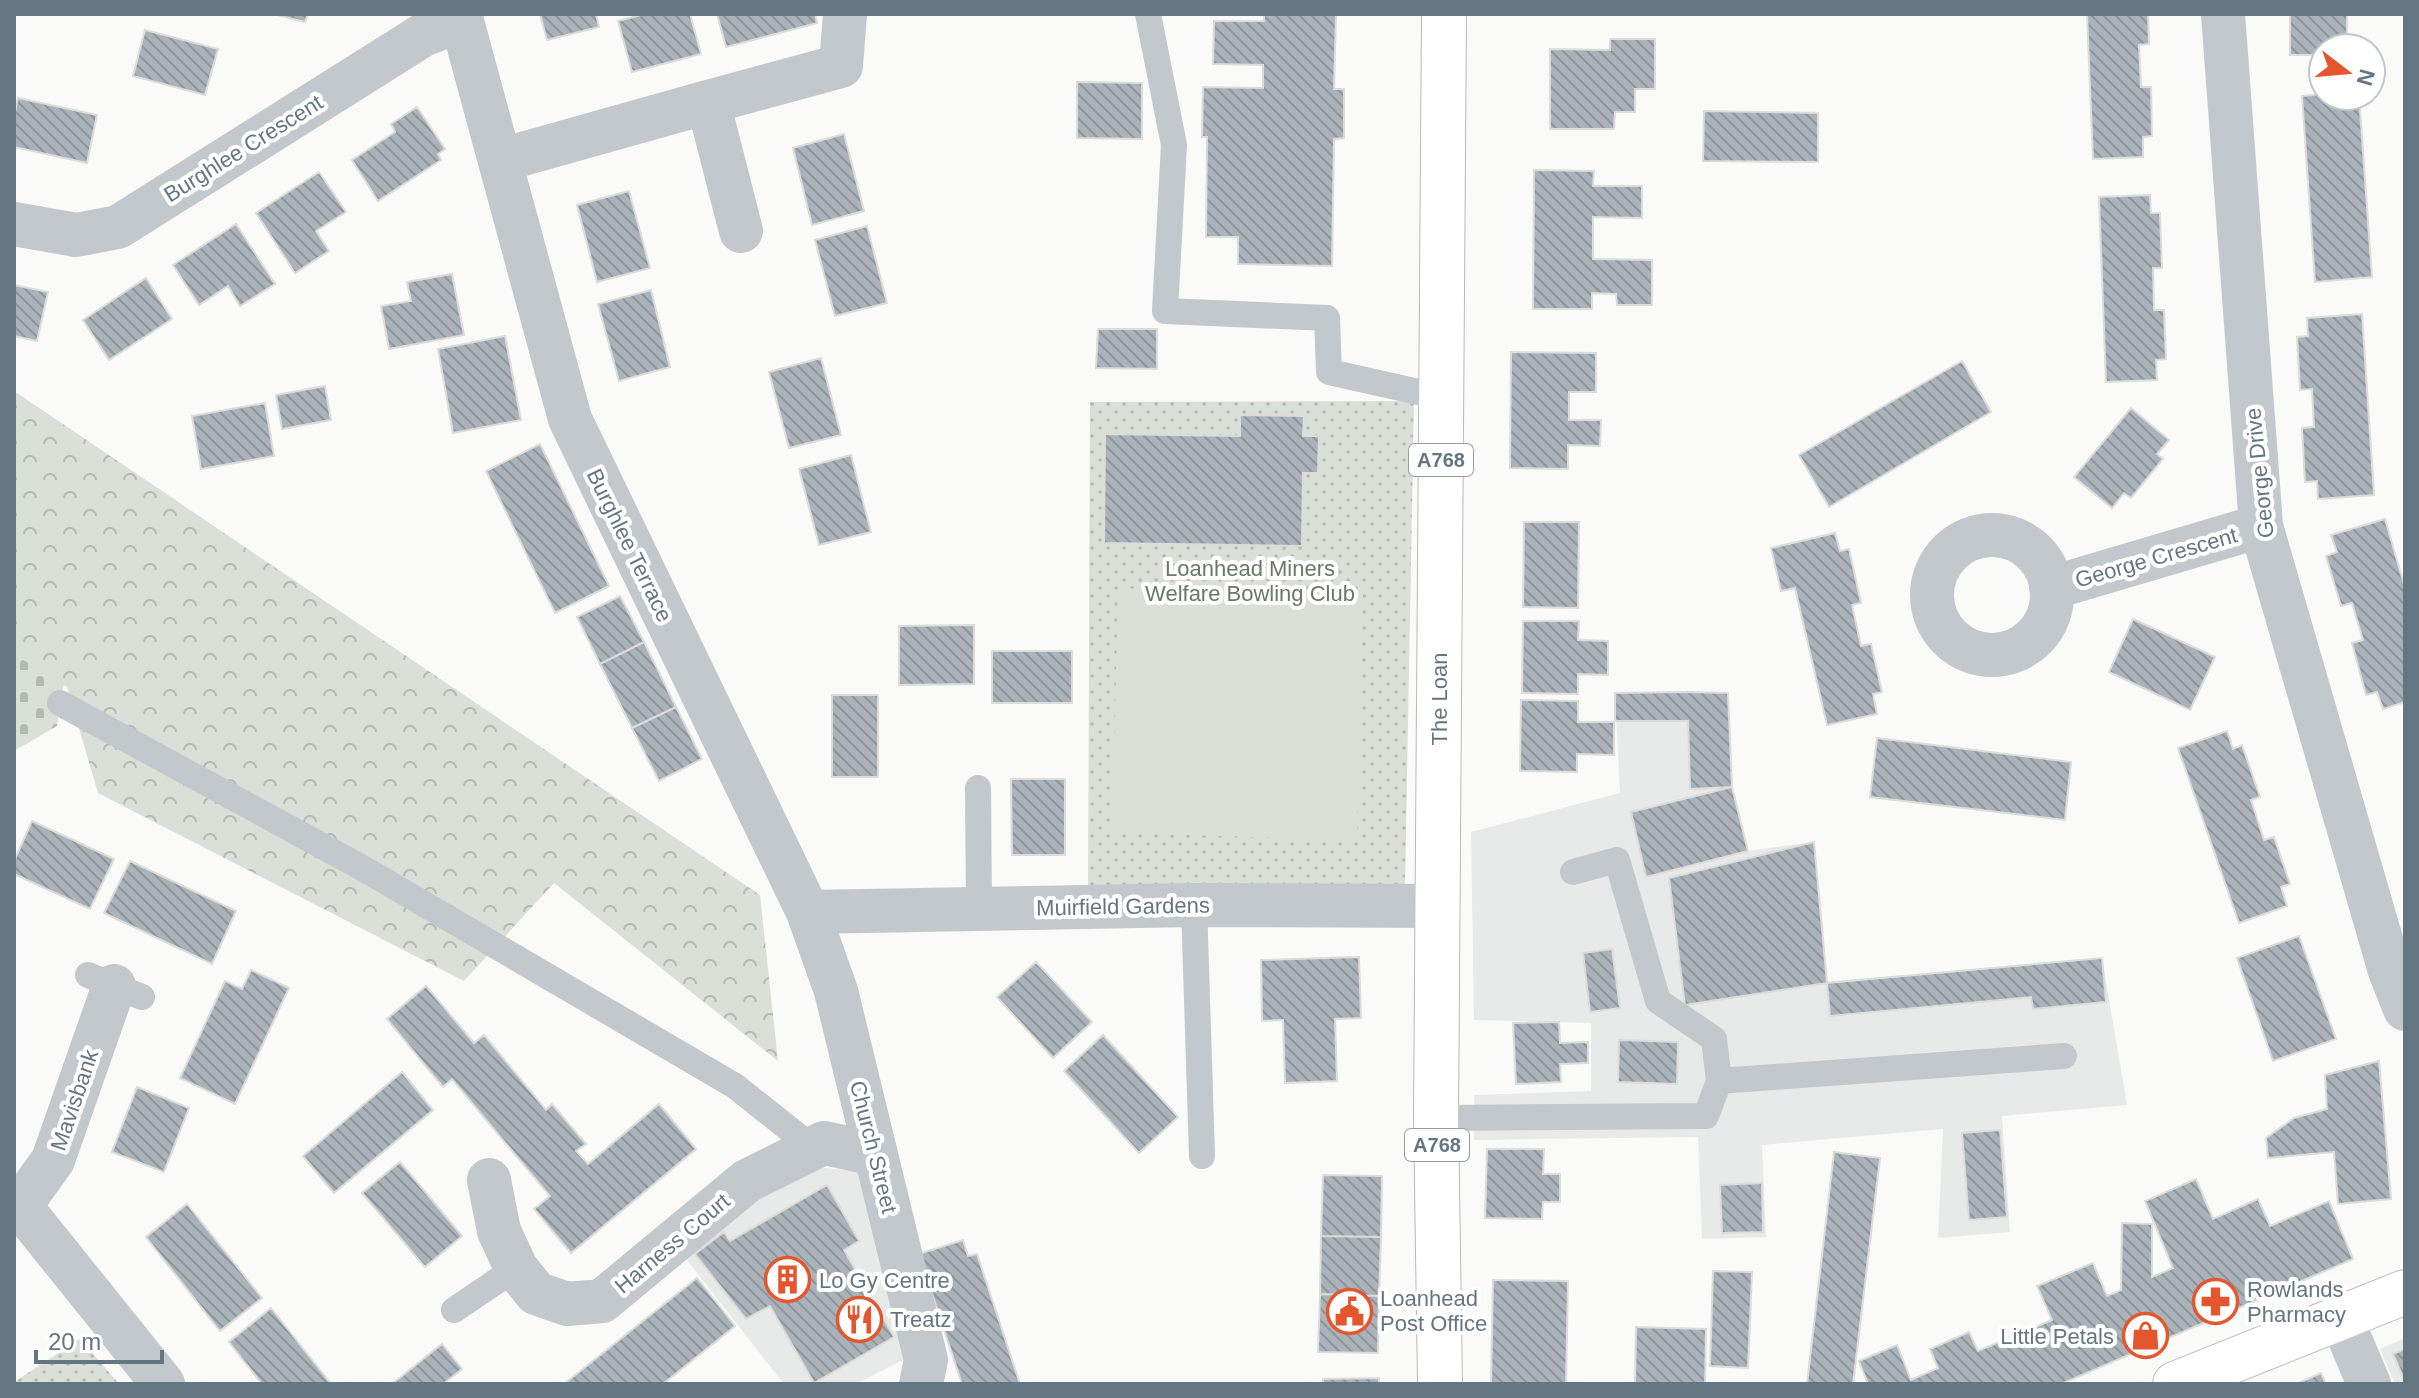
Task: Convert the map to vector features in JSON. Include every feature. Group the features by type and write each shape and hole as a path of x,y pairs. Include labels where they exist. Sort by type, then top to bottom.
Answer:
{"main road":[{"name":"The Loan","path":"1440,1384 1436,1118 1444,14"},
{"path":"2175,1384 2405,1292"}],"street":[{"path":"501,160 841,66 845,14"},
{"name":"George Drive","path":"2223,14 2261,526 2390,971 2405,1009"},
{"name":"Burghlee Terrace","path":"460,17 570,419 808,912"},
{"name":"Burghlee Crescent","path":"14,224 76,235 118,227 423,35 460,17"},
{"path":"708,102 741,231"},
{"name":"George Crescent","path":"2051,588 2261,526"},
{"name":"Muirfield Gardens","path":"808,912 1194,905 1438,906"},
{"name":"Church Street","path":"808,912 836,991 926,1360 921,1384"},
{"name":"Mavisbank","path":"114,986 53,1160 17,1204 163,1384"},
{"name":"Harness Court","path":"489,1180 499,1231 516,1268 536,1293 567,1304 602,1301 747,1181 824,1143 872,1139"},
{"path":"2341,1318 2369,1384"}],"lane":[{"path":"1148,14 1174,145 1165,311 1327,318 1329,372 1441,397"},
{"path":"60,703 366,870 735,1086 813,1148"},
{"path":"978,788 979,909"},
{"path":"1436,1118 1706,1116 1719,1081 1714,1039 1658,1001 1617,860 1573,872"},
{"path":"1194,905 1202,1156"},
{"path":"1719,1081 2064,1056"},
{"path":"454,1310 516,1268"}],"shaded area":[{"path":"1615,693 1728,693 1732,787 1747,851 1814,842 1827,982 2102,958 2127,1105 2002,1116 2010,1232 1938,1238 1943,1129 1762,1145 1766,1237 1702,1239 1698,1137 1474,1140 1474,1095 1591,1091 1591,1023 1474,1020 1471,832 1620,793"},
{"path":"815,1167 865,1172 907,1358 856,1384 784,1384 679,1250 743,1201"},
{"path":"2405,1338 2405,1384 2395,1384 2380,1349"}],"green space":[{"path":"14,391 760,895 778,1061 554,883 464,981 98,793 67,687 14,658"},
{"name":"Loanhead Miners Welfare Bowling Club","path":"1414,401 1405,885 1088,887 1090,402"},
{"path":"1118,588 1363,595 1357,840 1112,833"},
{"path":"14,655 64,682 57,726 14,751"},
{"path":"80,1339 119,1384 14,1384 14,1382"}],"building":[{"path":"273,14 308,14 305,22"},
{"path":"540,14 596,14 599,27 547,40"},
{"path":"645,14 690,14 701,54 632,72 618,21"},
{"path":"717,14 815,14 817,23 726,47"},
{"path":"1202,14 1346,14 1336,15 1334,89 1344,89 1344,138 1334,139 1332,266 1238,264 1238,237 1206,237 1207,137 1202,137 1203,87 1263,88 1263,65 1213,64 1214,21 1264,21 1264,15"},
{"path":"2087,14 2148,14 2149,44 2139,45 2141,87 2151,87 2152,136 2143,137 2143,157 2093,159"},
{"path":"2290,14 2347,14 2347,32 2307,32 2307,55 2290,55"},
{"path":"145,30 218,49 205,95 133,76"},
{"path":"1610,39 1655,39 1655,89 1635,89 1635,112 1615,112 1614,129 1550,129 1550,49 1610,50"},
{"path":"1077,82 1142,83 1142,139 1077,138"},
{"path":"2302,96 2307,96 2307,112 2360,112 2372,277 2315,282"},
{"path":"18,98 97,115 87,163 14,147 14,117"},
{"path":"417,107 445,149 438,154 441,160 378,201 352,160 395,132 391,124"},
{"path":"1704,111 1818,113 1818,162 1703,161"},
{"path":"844,134 864,211 812,225 793,148"},
{"path":"1534,170 1594,171 1593,186 1642,186 1642,218 1593,217 1593,259 1652,260 1652,305 1617,305 1616,294 1592,293 1592,309 1533,309"},
{"path":"319,172 346,212 316,231 329,251 295,273 256,213"},
{"path":"629,191 650,268 597,282 577,205"},
{"path":"2150,195 2151,213 2160,213 2162,268 2153,268 2154,310 2164,310 2166,359 2156,360 2157,380 2106,382 2099,197"},
{"path":"236,224 275,284 240,306 228,286 199,305 173,265"},
{"path":"867,226 887,303 835,316 815,240"},
{"path":"452,274 464,335 389,349 381,306 411,301 407,282"},
{"path":"146,278 172,319 109,360 83,320"},
{"path":"14,285 48,292 37,341 14,336"},
{"path":"651,290 670,367 619,381 598,304"},
{"path":"2362,314 2374,495 2318,499 2317,481 2305,482 2302,428 2314,427 2312,389 2300,390 2297,337 2308,336 2307,318"},
{"path":"1098,329 1157,329 1157,369 1096,368"},
{"path":"505,336 521,420 453,433 438,349"},
{"path":"1511,352 1596,353 1596,392 1569,392 1569,420 1601,420 1600,446 1568,445 1568,469 1510,468"},
{"path":"821,358 841,435 789,448 769,372"},
{"path":"1962,361 1991,412 1829,507 1799,455"},
{"path":"325,386 331,420 282,429 276,395"},
{"path":"265,403 274,456 201,469 192,416"},
{"path":"2131,408 2169,440 2157,454 2163,459 2131,498 2124,493 2112,508 2074,477"},
{"path":"1240,415 1304,416 1303,436 1319,436 1318,473 1303,473 1302,546 1104,543 1105,434 1240,436"},
{"path":"540,444 609,586 555,613 486,471"},
{"path":"851,455 871,532 819,545 799,469"},
{"path":"2385,519 2405,588 2405,702 2383,709 2377,692 2366,695 2352,643 2363,640 2352,603 2341,606 2326,556 2337,552 2331,535"},
{"path":"1524,522 1579,522 1578,608 1523,607"},
{"path":"1835,533 1840,551 1849,549 1861,603 1852,605 1861,646 1871,644 1882,692 1873,694 1877,714 1827,725 1795,588 1781,591 1771,548"},
{"path":"620,596 644,642 600,664 577,617"},
{"path":"2133,619 2215,657 2190,710 2109,672"},
{"path":"1523,621 1579,621 1578,640 1608,641 1608,675 1578,674 1578,694 1522,693"},
{"path":"974,625 974,684 899,685 899,626"},
{"path":"644,642 676,707 632,728 600,664"},
{"path":"992,651 1072,651 1072,703 992,703"},
{"path":"1615,693 1728,693 1732,787 1690,789 1688,721 1615,721"},
{"path":"832,695 878,695 878,777 832,777"},
{"path":"1521,700 1578,701 1578,722 1614,722 1614,755 1577,754 1577,772 1520,771"},
{"path":"676,707 702,759 659,781 632,728"},
{"path":"2227,731 2233,749 2242,745 2260,797 2251,800 2264,840 2274,837 2290,884 2281,887 2287,906 2239,923 2178,748"},
{"path":"1877,738 2071,762 2065,820 1870,797"},
{"path":"1011,779 1065,779 1065,855 1012,855"},
{"path":"1732,787 1748,851 1646,877 1631,812"},
{"path":"32,821 114,859 90,909 14,874 14,861"},
{"path":"1814,842 1827,983 1685,1005 1669,878"},
{"path":"130,861 236,911 212,964 104,913"},
{"path":"2299,936 2336,1039 2273,1061 2237,958"},
{"path":"1612,949 1620,1008 1590,1012 1583,953"},
{"path":"1359,957 1361,1018 1335,1019 1337,1081 1285,1083 1283,1020 1262,1021 1261,960"},
{"path":"2102,958 2106,1002 2033,1009 2031,997 1830,1016 1827,983"},
{"path":"1036,962 1092,1022 1053,1058 997,997"},
{"path":"251,970 289,988 235,1104 180,1078 225,981 242,989"},
{"path":"426,986 474,1043 484,1035 546,1110 552,1104 586,1144 576,1151 588,1164 659,1104 696,1149 571,1253 534,1209 550,1196 452,1079 443,1087 387,1019"},
{"path":"1559,1022 1560,1043 1588,1042 1588,1063 1560,1064 1561,1082 1516,1084 1513,1023"},
{"path":"1103,1035 1178,1117 1139,1153 1064,1071"},
{"path":"1619,1040 1678,1042 1677,1084 1618,1082"},
{"path":"2379,1061 2391,1199 2338,1204 2334,1152 2268,1158 2266,1138 2294,1118 2327,1109 2325,1075"},
{"path":"402,1072 433,1110 334,1193 303,1156"},
{"path":"137,1087 189,1108 164,1172 112,1152"},
{"path":"2000,1130 2007,1217 1969,1220 1962,1133"},
{"path":"1487,1149 1544,1149 1543,1174 1560,1174 1560,1202 1543,1202 1542,1219 1485,1218"},
{"path":"1834,1152 1880,1158 1853,1384 1807,1384"},
{"path":"400,1162 462,1236 425,1267 362,1193"},
{"path":"1323,1175 1382,1176 1381,1237 1321,1236"},
{"path":"2196,1179 2213,1219 2258,1199 2270,1226 2329,1201 2353,1259 2061,1384 1868,1384 1859,1361 1897,1345 1911,1380 1938,1368 1930,1349 1969,1332 1978,1351 2052,1320 2037,1286 2093,1263 2107,1296 2121,1290 2122,1223 2152,1224 2152,1277 2173,1268 2145,1201"},
{"path":"1762,1183 1763,1232 1722,1233 1720,1185"},
{"name":"Lo Gy Centre","path":"827,1185 859,1241 844,1250 894,1337 814,1383 770,1306 746,1319 695,1254 724,1232 730,1241"},
{"path":"187,1204 262,1298 220,1331 146,1237"},
{"path":"1321,1236 1381,1237 1379,1296 1320,1294"},
{"path":"963,1240 968,1256 977,1254 1020,1384 962,1384 919,1254"},
{"path":"1713,1271 1752,1272 1748,1368 1710,1366"},
{"path":"697,1278 735,1326 663,1384 564,1384"},
{"path":"1493,1280 1568,1281 1566,1384 1491,1384"},
{"path":"1320,1294 1379,1296 1378,1353 1318,1352"},
{"path":"271,1308 331,1384 262,1384 229,1342"},
{"path":"1636,1327 1706,1329 1705,1384 1635,1384"},
{"path":"442,1344 462,1369 443,1384 392,1384"},
{"path":"2405,1349 2405,1382 2393,1354"},
{"path":"2321,1373 2326,1384 2296,1384"},
{"path":"1379,1378 1379,1384 1323,1384 1323,1379"}],"place":[{"name":"Lo Gy Centre","path":"788,1280"},
{"name":"Rowlands Pharmacy","path":"2216,1302"},
{"name":"Loanhead Post Office","path":"1349,1311"},
{"name":"Treatz","path":"859,1319"},
{"name":"Little Petals","path":"2145,1336"}]}
